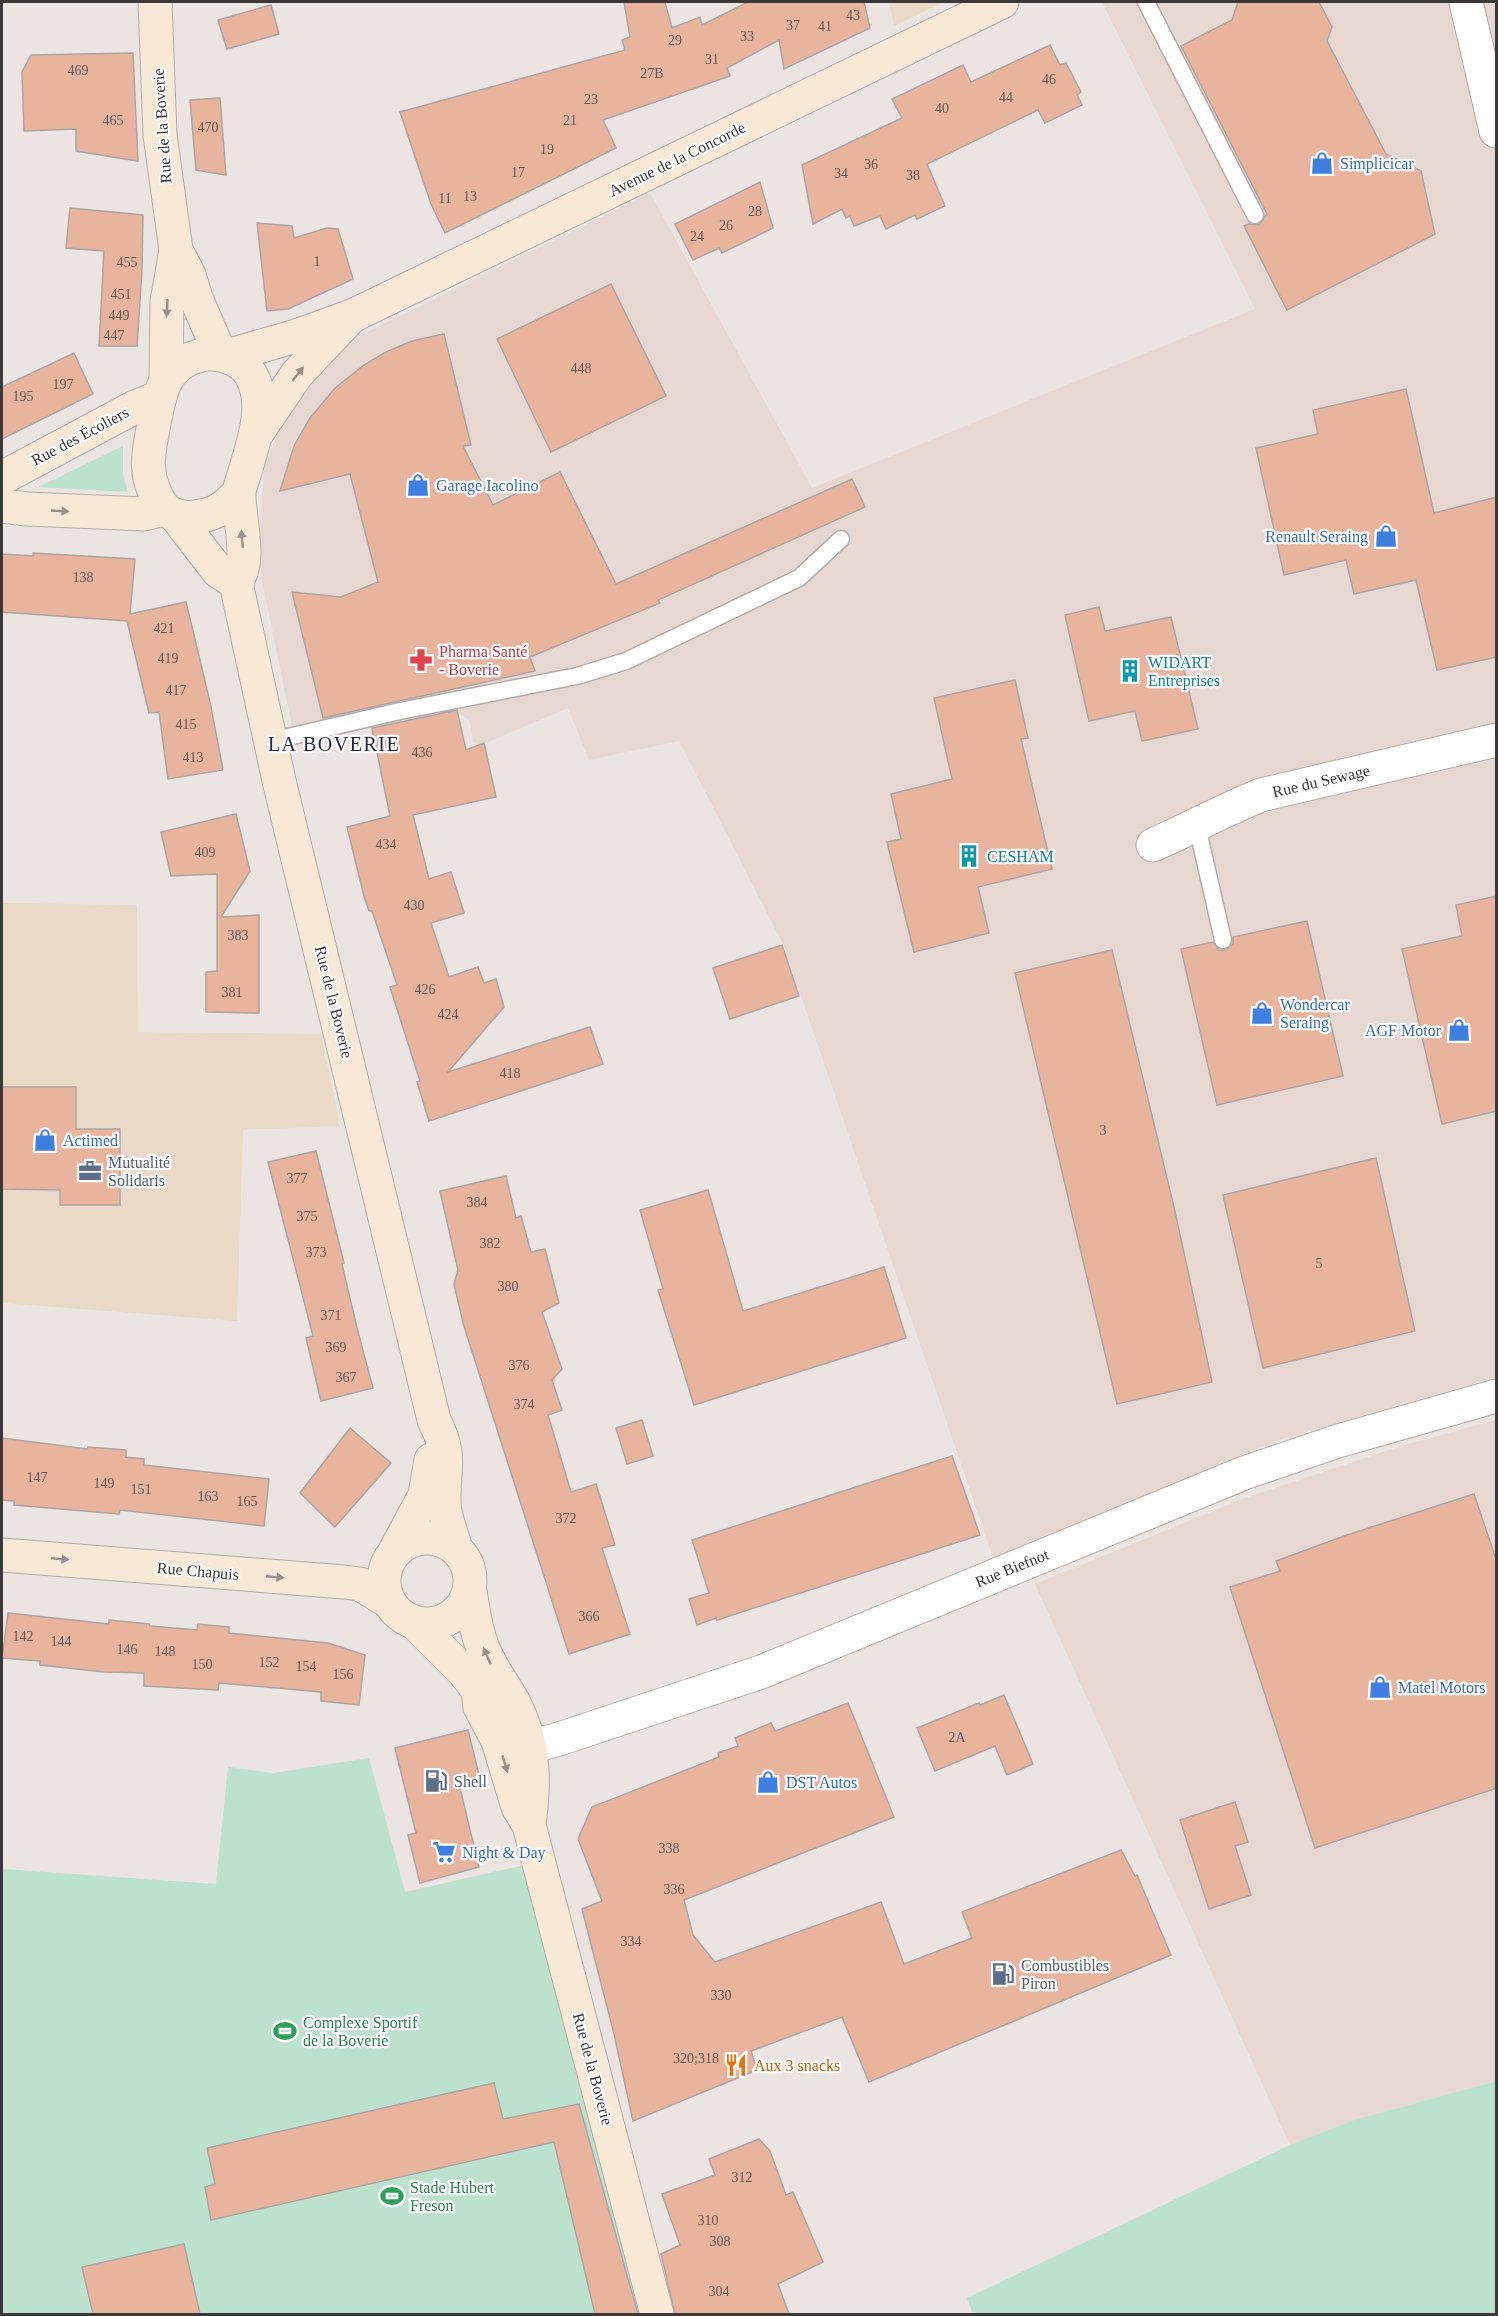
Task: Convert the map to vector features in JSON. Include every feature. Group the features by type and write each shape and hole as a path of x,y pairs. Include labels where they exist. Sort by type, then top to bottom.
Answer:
{"street":[{"name":"Rue de la Boverie","path":"155,2 160,135 176,250 167,302 163,388 148,461 149,483 169,512 218,571 236,583 271,741 434,1420 443,1439 447,1457 444,1505 456,1549"},
{"name":"Avenue de la Concorde","path":"224,355 296,336 352,316 1002,2"},
{"path":"1466,2 1497,131"},
{"name":"Rue de la Boverie","path":"176,250 224,355 245,367 252,375 259,397 258,418 239,492 244,561 243,573 236,583"},
{"name":"Avenue de la Concorde","path":"253,440 297,375 352,316"},
{"path":"163,388 176,368 190,358 224,355"},
{"name":"Rue des Écoliers","path":"2,478 135,406 163,388"},
{"path":"2,506 144,514 169,512 188,518 209,516 225,508 239,492"},
{"name":"Rue du Sewage","path":"1153,845 1197,826 1229,807 1261,795 1497,740"},
{"name":"Rue Biefnot","path":"530,1747 761,1672 1244,1473 1338,1441 1497,1396"},
{"name":"Rue de la Boverie","path":"395,1551 425,1495 431,1462 434,1420"},
{"path":"419,1538 432,1538 456,1549 466,1561 470,1576 470,1592 461,1608 447,1620 428,1624 416,1624 405,1619 388,1602 384,1589 387,1563 395,1551 419,1538"},
{"name":"Rue Chapuis","path":"2,1555 344,1581 360,1584 388,1602"},
{"name":"Rue de la Boverie","path":"470,1592 478,1632 487,1657 523,1722 530,1747 532,1782 529,1825"},
{"name":"Rue de la Boverie","path":"416,1624 464,1672 478,1690 480,1707 498,1742 518,1807 529,1825 657,2314"},
{"path":"478,1690 494,1701 510,1732 530,1747"}],"lane":[{"path":"1146,2 1255,215"},
{"path":"271,741 400,711 578,675 626,661 799,578 841,539"},
{"path":"1197,826 1223,940"}],"shaded area":[{"path":"889,2 944,2 894,26"},
{"path":"1102,2 1496,2 1496,1377 1275,1441 993,1558 784,946 679,741 589,760 568,708 479,746 473,741 469,720 460,714 446,718 414,718 296,745 258,561 264,468 281,423 296,398 340,352 363,334 650,193 812,488 1255,309"},
{"path":"2,903 137,905 138,1032 321,1034 340,1126 243,1130 237,1321 2,1303"},
{"path":"1496,1420 1496,2081 1354,2120 1290,2145 1035,1584 1245,1498 1401,1446"}],"green space":[{"path":"123,446 123,474 128,492 38,487"},
{"name":"Complexe Sportif de la Boverie","path":"369,1758 405,1892 524,1865 642,2314 2,2314 2,1869 216,1884 228,1767 274,1773"},
{"path":"1496,2081 1496,2314 973,2314 967,2298 1290,2145 1354,2120"}],"building":[{"path":"624,2 665,2 672,28 700,17 702,25 748,2 864,2 870,28 784,69 779,40 727,68 730,76 603,120 616,148 445,233 431,204 400,112 625,50 622,40 630,37"},
{"name":"Simplicicar","path":"1238,2 1319,2 1332,27 1327,41 1386,154 1421,171 1435,234 1287,310 1244,226 1259,225 1267,214 1181,46 1232,20"},
{"path":"271,5 279,34 227,49 218,20"},
{"path":"1050,45 1060,65 1066,63 1081,92 1077,95 1082,105 1045,123 1038,110 927,164 945,206 917,219 915,215 886,229 880,216 854,226 850,216 846,218 842,209 813,224 802,165 902,118 892,99 963,65 971,82"},
{"path":"133,53 138,161 76,151 76,129 24,131 22,72 31,55"},
{"path":"220,98 226,175 196,170 190,100"},
{"path":"760,182 773,228 722,253 719,248 693,260 675,224"},
{"path":"70,208 143,215 137,346 99,346 104,251 66,248"},
{"path":"257,223 292,226 294,238 327,228 338,229 353,279 288,309 267,311"},
{"name":"Garage Iacolino","path":"611,284 666,396 551,452 497,339"},
{"name":"Garage Iacolino","path":"444,334 471,445 463,446 493,505 560,472 616,584 852,479 865,507 658,600 660,603 530,657 535,671 323,718 292,592 341,597 378,582 350,474 280,491 294,446 310,418 335,388 364,365 412,341"},
{"path":"74,353 93,394 2,439 2,387"},
{"name":"Renault Seraing","path":"1406,389 1434,513 1497,497 1497,657 1437,670 1416,580 1354,594 1346,560 1284,575 1256,448 1318,434 1313,410"},
{"path":"33,553 135,559 130,614 186,602 210,702 223,770 168,779 159,712 149,713 127,621 2,612 2,554 33,556"},
{"name":"WIDART Entreprises","path":"1099,607 1105,631 1171,617 1198,729 1142,741 1135,711 1089,721 1065,615"},
{"name":"CESHAM","path":"1015,680 1028,738 1021,739 1052,869 978,887 989,933 914,952 887,842 901,839 891,794 952,779 934,698"},
{"path":"457,710 466,750 484,743 496,797 413,815 429,879 451,872 464,913 431,923 449,977 478,967 484,983 496,979 504,1007 448,1072 590,1027 603,1064 429,1121 417,1082 420,1081 390,987 397,985 372,911 369,911 364,896 347,827 390,816 372,728"},
{"path":"236,814 250,871 221,917 259,915 259,1013 206,1012 206,972 217,971 217,874 171,876 161,832"},
{"name":"AGF Motor","path":"1497,896 1497,1111 1442,1124 1402,949 1462,936 1456,905"},
{"name":"Wondercar Seraing","path":"1307,921 1343,1076 1217,1105 1181,949 1213,942 1219,950 1226,950 1233,944 1233,937"},
{"path":"782,945 799,996 730,1019 713,968"},
{"path":"1112,950 1174,1207 1212,1382 1117,1404 1015,973"},
{"path":"2,1087 76,1087 76,1129 120,1129 120,1205 60,1205 60,1190 2,1189"},
{"path":"316,1151 373,1388 321,1401 306,1338 313,1336 268,1162"},
{"path":"1376,1158 1415,1331 1263,1368 1223,1195"},
{"path":"506,1176 516,1218 521,1216 531,1252 545,1249 559,1303 542,1312 562,1369 552,1380 562,1410 548,1415 571,1492 596,1484 615,1545 602,1548 630,1634 569,1654 463,1323 454,1284 458,1270 440,1191"},
{"path":"708,1190 743,1311 884,1267 906,1338 694,1405 658,1290 663,1289 640,1210"},
{"path":"642,1420 653,1456 627,1464 616,1428"},
{"path":"350,1428 391,1463 335,1527 300,1493"},
{"path":"2,1438 87,1449 88,1447 126,1450 126,1457 144,1459 144,1465 269,1479 264,1526 120,1510 119,1514 14,1505 14,1501 2,1500"},
{"path":"952,1456 980,1535 697,1625 689,1599 709,1593 692,1540"},
{"name":"Matel Motors","path":"1474,1494 1497,1562 1497,1788 1315,1848 1230,1587 1280,1571 1276,1561 1347,1535"},
{"path":"8,1613 109,1624 109,1620 197,1630 198,1624 229,1627 229,1633 328,1643 365,1655 359,1705 321,1701 321,1692 219,1683 218,1690 144,1686 144,1673 104,1672 40,1665 40,1661 2,1658"},
{"path":"1004,1695 1033,1764 1007,1775 995,1746 935,1771 917,1728"},
{"path":"848,1703 894,1817 684,1900 693,1935 715,1962 881,1902 904,1964 972,1938 962,1912 1121,1850 1135,1876 1137,1875 1171,1955 869,2082 842,2017 751,2051 757,2070 633,2121 614,2034 582,1909 602,1901 578,1839 592,1807 719,1757 718,1753 738,1746 735,1738 771,1723 775,1731"},
{"name":"Shell","path":"468,1730 480,1779 459,1784 479,1867 420,1883 408,1835 416,1833 395,1748"},
{"path":"1235,1802 1248,1842 1235,1846 1251,1895 1209,1909 1180,1820"},
{"path":"494,2083 503,2119 579,2104 638,2314 595,2314 554,2142 211,2220 205,2187 215,2184 207,2148"},
{"path":"759,2139 770,2151 786,2195 793,2192 823,2262 778,2284 789,2314 675,2314 661,2254 680,2245 662,2194 715,2175 709,2159"},
{"path":"184,2244 200,2314 93,2314 82,2267"}],"place":[{"name":"Simplicicar","path":"1322,163"},
{"name":"Garage Iacolino","path":"418,485"},
{"name":"Renault Seraing","path":"1386,536"},
{"name":"Pharma Santé - Boverie","path":"421,660"},
{"name":"WIDART Entreprises","path":"1130,671"},
{"name":"CESHAM","path":"969,856"},
{"name":"Wondercar Seraing","path":"1262,1013"},
{"name":"AGF Motor","path":"1459,1030"},
{"name":"Actimed","path":"45,1140"},
{"name":"Mutualité Solidaris","path":"90,1171"},
{"name":"Matel Motors","path":"1380,1687"},
{"name":"Shell","path":"436,1781"},
{"name":"DST Autos","path":"768,1782"},
{"name":"Night & Day","path":"444,1852"},
{"name":"Combustibles Piron","path":"1003,1974"},
{"name":"Complexe Sportif de la Boverie","path":"285,2031"},
{"name":"Aux 3 snacks","path":"736,2065"},
{"name":"Stade Hubert Freson","path":"392,2196"}],"district":[{"name":"LA BOVERIE","path":"334,744"}]}
